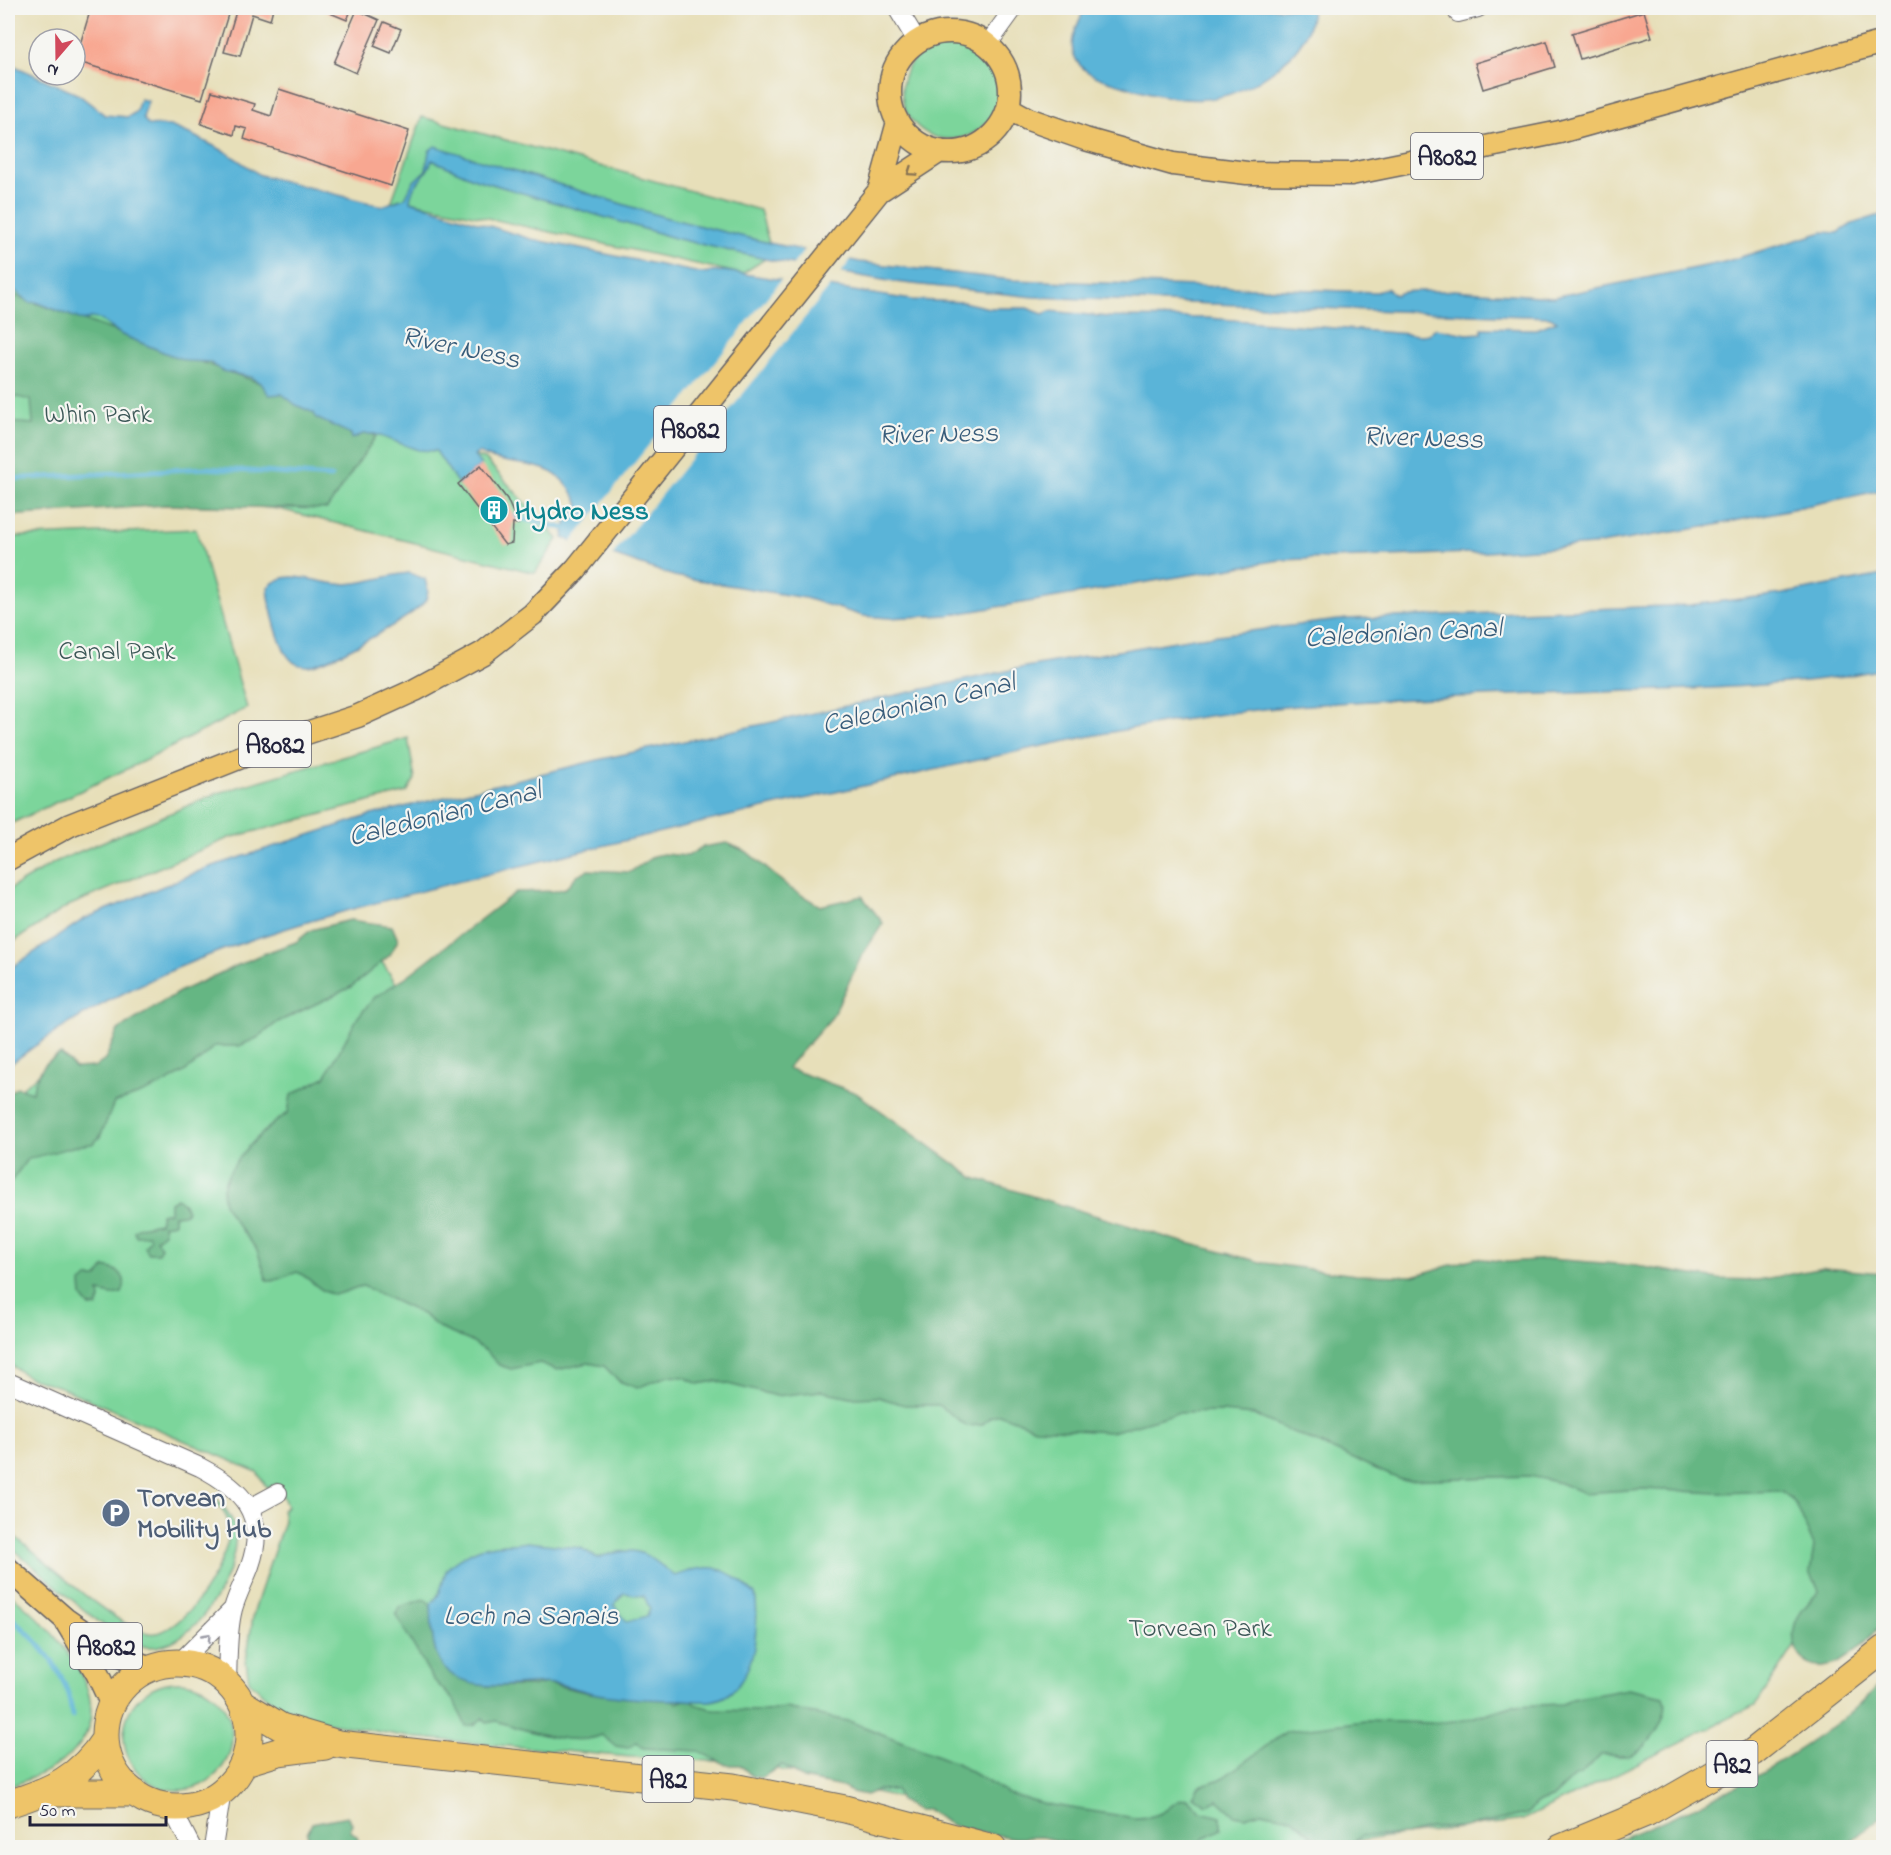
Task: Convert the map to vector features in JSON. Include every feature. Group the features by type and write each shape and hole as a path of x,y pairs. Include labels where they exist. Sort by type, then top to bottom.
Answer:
{"highway":[{"name":"A82","path":"1562,1848 1648,1812 1753,1752 1884,1649"},
{"path":"8,1804 46,1793 69,1780 95,1755 105,1739 112,1705 121,1690 150,1668 179,1663 197,1665 213,1672 235,1694 250,1733 244,1762 232,1782 222,1791 191,1806 171,1807 152,1803 135,1793 120,1778 110,1760 105,1739"},
{"name":"A82","path":"235,1694 281,1727 338,1744 733,1787 845,1809 993,1848"},
{"name":"A82","path":"244,1762 278,1752 338,1744"},
{"path":"46,1793 135,1793"}],"main road":[{"path":"940,151 924,145 909,135 898,122 891,105 890,87 899,61 917,41 934,33 953,31 972,35 988,44"},
{"name":"A8082","path":"1008,108 1028,119 1084,139 1173,164 1247,173 1351,174 1560,132 1884,42"},
{"name":"A8082","path":"8,859 70,825 279,742 358,716 415,690 483,653 533,614 576,569 626,510 879,191 940,151 958,151 975,147 990,137 1001,124 1008,108 1011,90 1008,73 1000,57 988,44"},
{"name":"A8082","path":"879,191 898,122"},
{"name":"A8082","path":"8,1569 65,1619 117,1655 150,1668"},
{"name":"A8082","path":"65,1619 98,1673 112,1705"}],"street":[{"path":"897,8 917,41"},
{"path":"988,44 1014,8"},
{"path":"1458,14 1478,8"},
{"path":"8,1382 200,1467 226,1481 250,1508 255,1525 254,1554 233,1609 235,1694"},
{"path":"250,1508 278,1493"},
{"path":"179,1663 233,1609"},
{"path":"213,1848 222,1791"},
{"path":"171,1807 192,1848"}],"green space":[{"path":"950,43 968,47 984,57 994,73 998,91 994,109 984,125 968,135 950,139 932,135 916,125 906,109 902,91 906,73 916,57 932,47"},
{"path":"422,117 760,210 769,243 765,259 742,274 400,199 391,203"},
{"name":"Whin Park","path":"8,283 486,460 558,539 535,573 279,509 178,499 8,510"},
{"name":"Whin Park","path":"8,293 288,393 376,436 327,509 165,505 8,516 8,422 33,424 31,400 8,395"},
{"name":"Canal Park","path":"196,529 247,708 146,760 8,825 8,537"},
{"path":"408,738 415,779 407,792 229,838 68,906 8,945 8,890 55,862 218,793"},
{"path":"727,843 747,852 791,889 820,906 862,896 883,923 861,957 832,1017 787,1068 856,1093 974,1178 1172,1239 1264,1263 1356,1275 1413,1276 1475,1258 1507,1262 1550,1259 1630,1265 1719,1279 1758,1280 1824,1268 1883,1273 1883,1624 1849,1656 1833,1665 1817,1667 1810,1665 1800,1656 1795,1643 1795,1624 1804,1608 1819,1591 1810,1572 1814,1546 1796,1504 1782,1491 1718,1493 1643,1489 1584,1493 1560,1483 1530,1476 1401,1480 1254,1415 1222,1412 1177,1413 1111,1432 1035,1428 999,1414 990,1417 982,1425 967,1426 938,1405 905,1405 878,1397 856,1398 821,1391 776,1396 716,1381 698,1384 684,1377 667,1376 637,1388 619,1381 604,1366 588,1363 557,1370 540,1363 511,1369 499,1365 486,1351 470,1341 441,1329 422,1314 363,1286 339,1294 330,1293 297,1272 273,1281 267,1280 256,1249 230,1215 224,1203 223,1191 226,1179 234,1165 255,1140 288,1113 291,1095 325,1077 358,1017 375,997 406,977 516,892 555,891 566,888 577,875 588,870 630,872 654,856 663,854 688,856 702,847"},
{"path":"350,920 392,926 398,940 390,955 351,987 278,1022 257,1038 239,1046 214,1046 181,1074 142,1094 114,1103 100,1137 92,1144 28,1158 8,1186 8,1094 17,1087 32,1092 39,1074 49,1061 61,1054 75,1068 95,1067 105,1060 118,1030 179,992 260,955 296,942 311,930"},
{"name":"Torvean Park","path":"368,941 405,997 1238,1401 1796,1486 1841,1576 1756,1705 1523,1820 1308,1847 1131,1847 1028,1828 752,1763 630,1757 409,1737 330,1723 281,1707 249,1681 246,1661 254,1611 284,1521 282,1510 287,1507 279,1486 276,1484 267,1488 257,1472 60,1387 28,1377 8,1363 8,1099 40,1073 54,1095"},
{"path":"177,1198 184,1204 187,1211 184,1214 174,1215 174,1223 163,1225 164,1233 156,1239 161,1247 158,1253 148,1253 145,1246 150,1239 149,1235 136,1236 134,1231 139,1227 159,1223 161,1214 170,1212 170,1202"},
{"path":"105,1267 122,1275 124,1287 122,1293 112,1295 99,1292 100,1299 97,1307 90,1307 82,1297 81,1283 88,1278 97,1278"},
{"path":"213,1496 227,1511 234,1525 235,1547 230,1567 209,1608 195,1625 178,1638 160,1646 142,1646 111,1630 8,1545 8,1531 96,1604 133,1628 148,1633 161,1632 176,1623 190,1610 215,1574 223,1556 229,1525 225,1514 212,1499"},
{"path":"8,1592 40,1621 72,1659 84,1680 90,1702 90,1723 80,1744 73,1752 48,1770 11,1786 8,1785"},
{"path":"424,1599 431,1604 436,1651 487,1686 535,1686 546,1683 590,1693 670,1697 677,1703 692,1697 695,1704 714,1710 766,1711 786,1708 852,1722 956,1763 1008,1794 1046,1804 1135,1818 1156,1815 1187,1798 1201,1812 1221,1817 1221,1829 1204,1838 1195,1848 1090,1847 1041,1837 1015,1838 951,1825 927,1810 917,1810 900,1801 896,1790 878,1790 866,1795 852,1792 842,1787 803,1779 782,1765 761,1778 752,1776 740,1765 726,1765 699,1751 643,1748 637,1742 628,1748 616,1746 602,1735 590,1739 563,1739 496,1721 487,1723 483,1718 474,1725 466,1726 454,1701 432,1678 396,1615 399,1607"},
{"path":"1883,1681 1883,1816 1847,1845 1808,1847 1779,1837 1703,1847 1598,1847 1693,1808 1754,1777 1846,1717"},
{"path":"178,1682 199,1686 216,1698 228,1715 232,1736 228,1757 216,1774 199,1786 178,1790 157,1786 140,1774 128,1757 124,1736 128,1715 140,1698 157,1686"},
{"path":"1628,1689 1664,1697 1665,1712 1652,1738 1632,1755 1600,1755 1581,1775 1573,1778 1552,1798 1536,1803 1527,1814 1467,1827 1431,1828 1406,1835 1362,1836 1348,1846 1323,1846 1292,1818 1261,1812 1245,1817 1235,1815 1218,1800 1207,1805 1193,1796 1199,1786 1221,1779 1287,1731 1365,1721 1434,1723 1464,1720 1512,1706 1562,1704 1572,1699"},
{"path":"347,1816 352,1823 350,1830 357,1837 360,1847 311,1847 307,1833 312,1823"}],"water":[{"path":"1085,8 1312,8 1309,26 1302,42 1277,68 1257,82 1220,97 1184,99 1101,79 1082,67 1074,55 1072,43"},
{"name":"River Ness","path":"8,63 27,72 27,87 61,87 79,95 105,115 128,117 136,112 140,99 148,101 143,118 148,125 170,126 192,135 226,152 260,175 382,206 405,198 413,182 426,170 429,151 435,146 664,217 769,243 860,262 1012,280 1377,292 1387,288 1395,295 1406,292 1453,290 1553,297 1724,262 1823,232 1838,233 1852,224 1883,214 1883,490 1710,526 1594,545 1471,553 1280,560 949,615 889,618 863,616 805,598 674,576 563,538 567,520 579,504 569,488 547,470 494,459 478,453 474,456 481,465 458,484 436,451 418,450 375,434 363,434 352,439 351,434 316,418 314,413 296,405 282,394 269,395 261,383 251,377 222,371 209,362 188,361 168,354 122,335 99,319 90,318 84,321 36,302 30,303 14,290 8,289","holes":["432,160 475,179 678,239 765,259 894,282 1034,297 1550,317 1557,321 1536,329 1482,328 1482,333 1467,334 1435,328 1429,334 1421,335 1208,318 1109,317 1050,311 1043,314 1027,308 989,308 963,302 912,300 724,271 700,273 531,239 410,201 413,190"]},
{"path":"409,573 425,579 428,593 425,601 405,618 350,649 318,663 308,666 301,665 289,658 280,640 270,605 268,587 276,581 293,577 348,584"},
{"name":"Caledonian Canal","path":"1883,575 1883,669 1821,679 1695,689 1321,704 1190,719 1061,742 597,847 289,927 172,970 116,997 61,1029 8,1066 8,970 84,919 207,868 371,815 602,759 1025,667 1193,638 1347,619 1690,605 1782,594"},
{"name":"Loch na Sanais","path":"527,1542 581,1548 597,1558 622,1551 639,1552 675,1576 709,1568 718,1569 735,1577 755,1594 757,1611 754,1649 743,1678 729,1694 710,1701 703,1701 615,1697 542,1683 485,1686 458,1678 441,1664 434,1648 431,1604 440,1591 446,1571 458,1560 481,1548","holes":["624,1593 644,1596 650,1609 647,1616 627,1622 614,1605"]}],"pier":[{"path":"806,248 853,257 839,275 791,267"},
{"path":"784,276 832,284 610,558 569,545"}],"building":[{"path":"91,8 230,8 202,99 87,65 85,27"},
{"path":"237,8 273,8 270,20 252,14 240,56 224,52"},
{"path":"327,8 352,8 347,20 325,11"},
{"path":"357,10 379,20 356,73 334,63"},
{"path":"1644,11 1652,37 1580,59 1572,33"},
{"path":"384,22 401,29 391,53 374,46"},
{"path":"1547,41 1555,67 1483,89 1475,63"},
{"path":"279,89 409,131 391,186 244,139 247,129 236,126 234,135 201,124 212,91 255,104 253,110 271,116"},
{"name":"Hydro Ness","path":"481,465 507,499 518,524 513,523 512,543 505,545 458,484"}],"waterway":[{"path":"8,479 206,468 331,477"},
{"path":"511,516 572,530"},
{"path":"8,1615 41,1647 59,1672 70,1700 72,1716"}],"place":[{"name":"Hydro Ness","path":"494,510"},
{"name":"Torvean Mobility Hub","path":"116,1513"}]}
